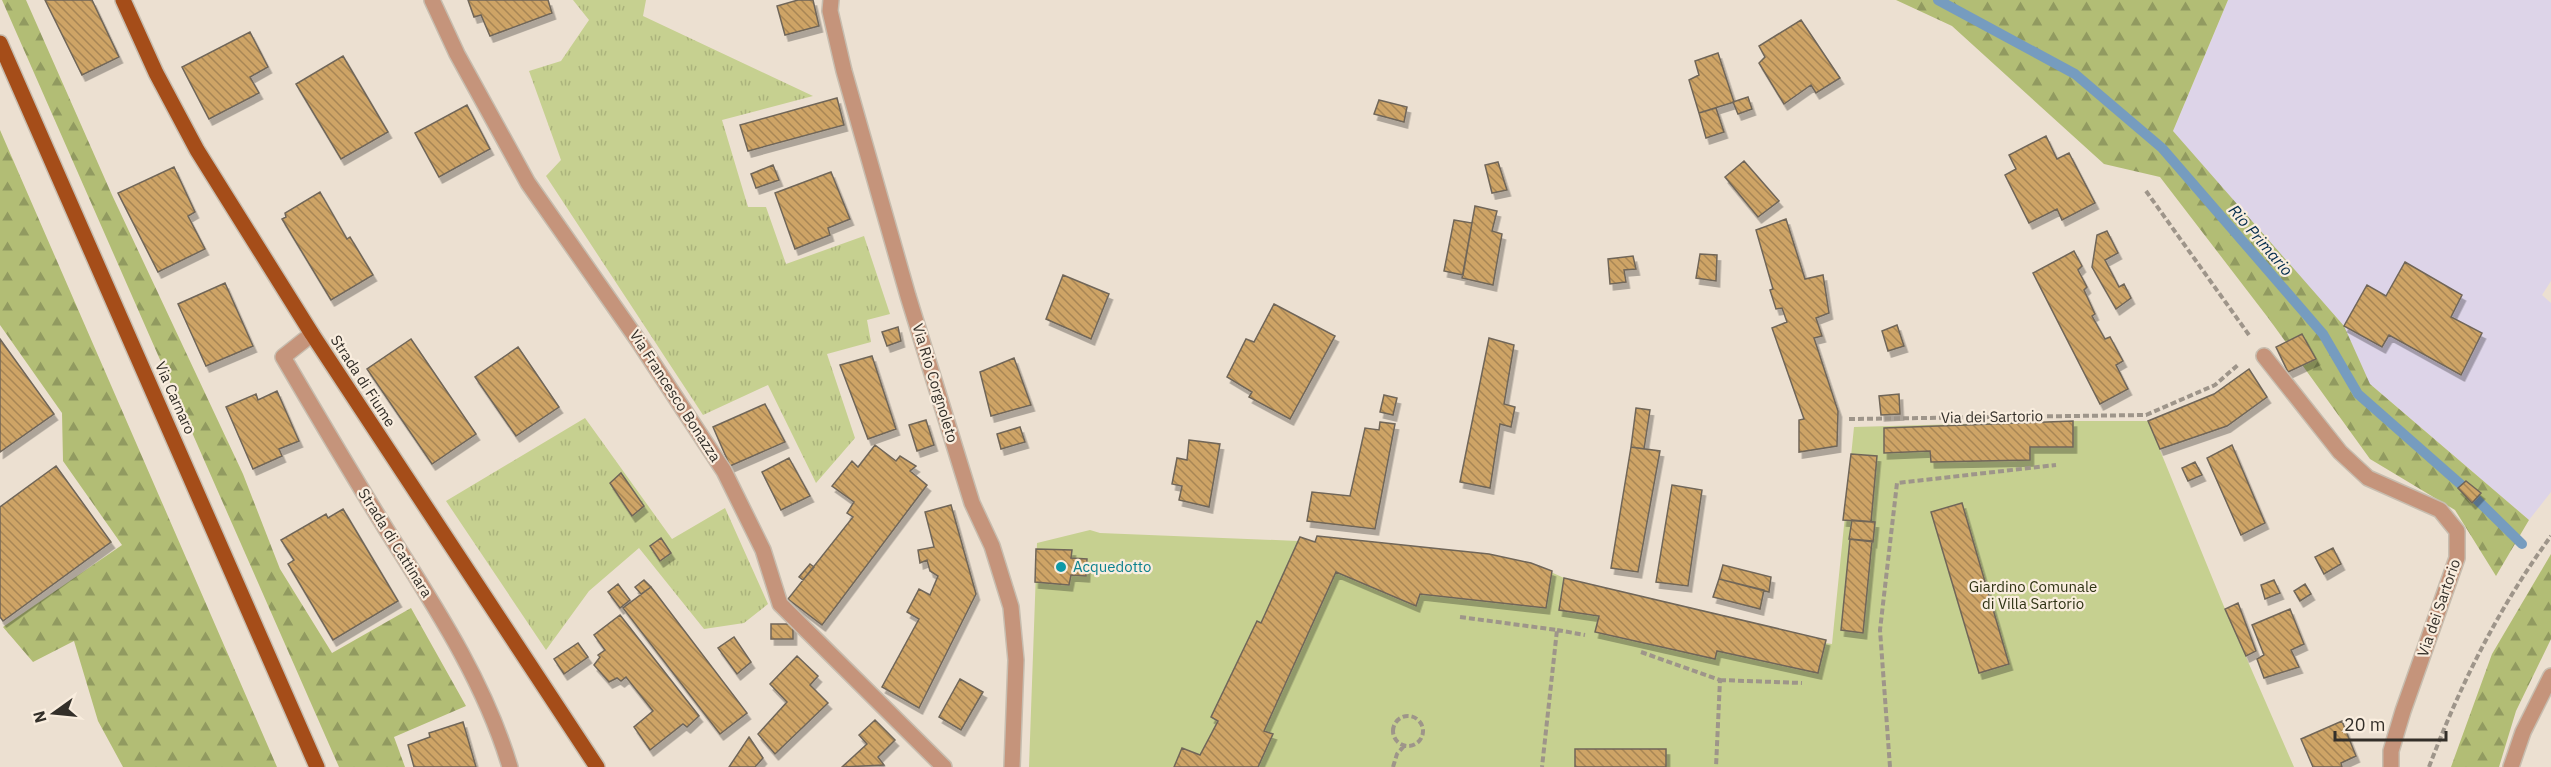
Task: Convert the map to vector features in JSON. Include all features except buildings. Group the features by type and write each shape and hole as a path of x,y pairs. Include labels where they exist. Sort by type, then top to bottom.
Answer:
{"main road":[{"name":"Strada di Fiume","path":"123,0 156,73 197,150 312,334 597,767"},
{"name":"Via Carnaro","path":"0,43 317,767"}],"street":[{"name":"Via Francesco Bonazza","path":"432,0 457,54 528,183 637,339 724,471 763,550 780,604 944,767"},
{"name":"Via Rio Corgnoleto","path":"831,0 830,11 844,71 908,296 972,503 992,546 1011,608 1016,660 1012,767"},
{"name":"Strada di Cattinara","path":"312,334 283,357 338,453 456,640 489,710 510,767"},
{"name":"Via dei Sartorio","path":"2264,356 2340,452 2368,478 2440,510 2457,531 2457,558 2403,711 2391,751 2391,767"},
{"path":"2511,767 2523,732 2551,676"}],"path":[{"path":"2146,191 2264,356"},
{"name":"Via dei Sartorio","path":"1849,419 2146,415 2215,385 2246,359 2264,356"},
{"path":"1890,767 1880,630 1897,483 2056,465"},
{"path":"2429,767 2473,662 2524,573 2551,536"},
{"path":"1460,617 1585,635"},
{"path":"1542,767 1557,630"},
{"path":"1641,652 1720,680 1802,682"},
{"path":"1716,767 1720,680"},
{"path":"1393,767 1397,754 1404,746 1411,746 1419,742 1423,735 1423,727 1419,720 1412,716 1404,716 1397,720 1393,727 1397,742 1404,746"}],"shaded area":[{"path":"2228,0 2551,0 2551,281 2542,295 2551,303 2551,492 2529,520 2370,384 2173,131"}],"green space":[{"path":"2,0 26,0 112,195 243,474 280,569 332,653 411,608 466,706 394,737 405,767 339,767"},
{"path":"573,0 646,0 643,16 813,96 722,120 748,207 766,207 786,264 864,236 890,314 867,320 871,342 827,354 855,438 816,483 768,385 703,415 546,176 561,160 529,71 561,61 589,20"},
{"path":"1896,0 2228,0 2173,131 2344,326 2370,384 2529,520 2496,576 2455,510 2370,459 2269,319 2160,177 2104,164 1952,26"},
{"path":"0,130 277,767 123,767 98,721 74,641 33,662 3,627 122,545 63,461 62,413 0,325"},
{"path":"585,418 672,539 725,508 768,604 744,623 704,629 639,548 589,591 546,650 446,501"},
{"name":"Giardino Comunale di Villa Sartorio","path":"2148,421 2225,609 2294,767 1029,767 1037,543 1090,530 1100,533 1298,541 1300,537 1315,542 1317,536 1489,554 1531,563 1564,578 1826,640 1825,643 1832,644 1854,427"},
{"path":"2551,554 2551,639 2516,711 2499,767 2451,767 2492,654"}],"waterway":[{"name":"Rio Primario","path":"1938,0 2075,74 2162,148 2323,334 2358,394 2466,489 2522,544"}],"place":[{"name":"Acquedotto","path":"1061,567"}]}
